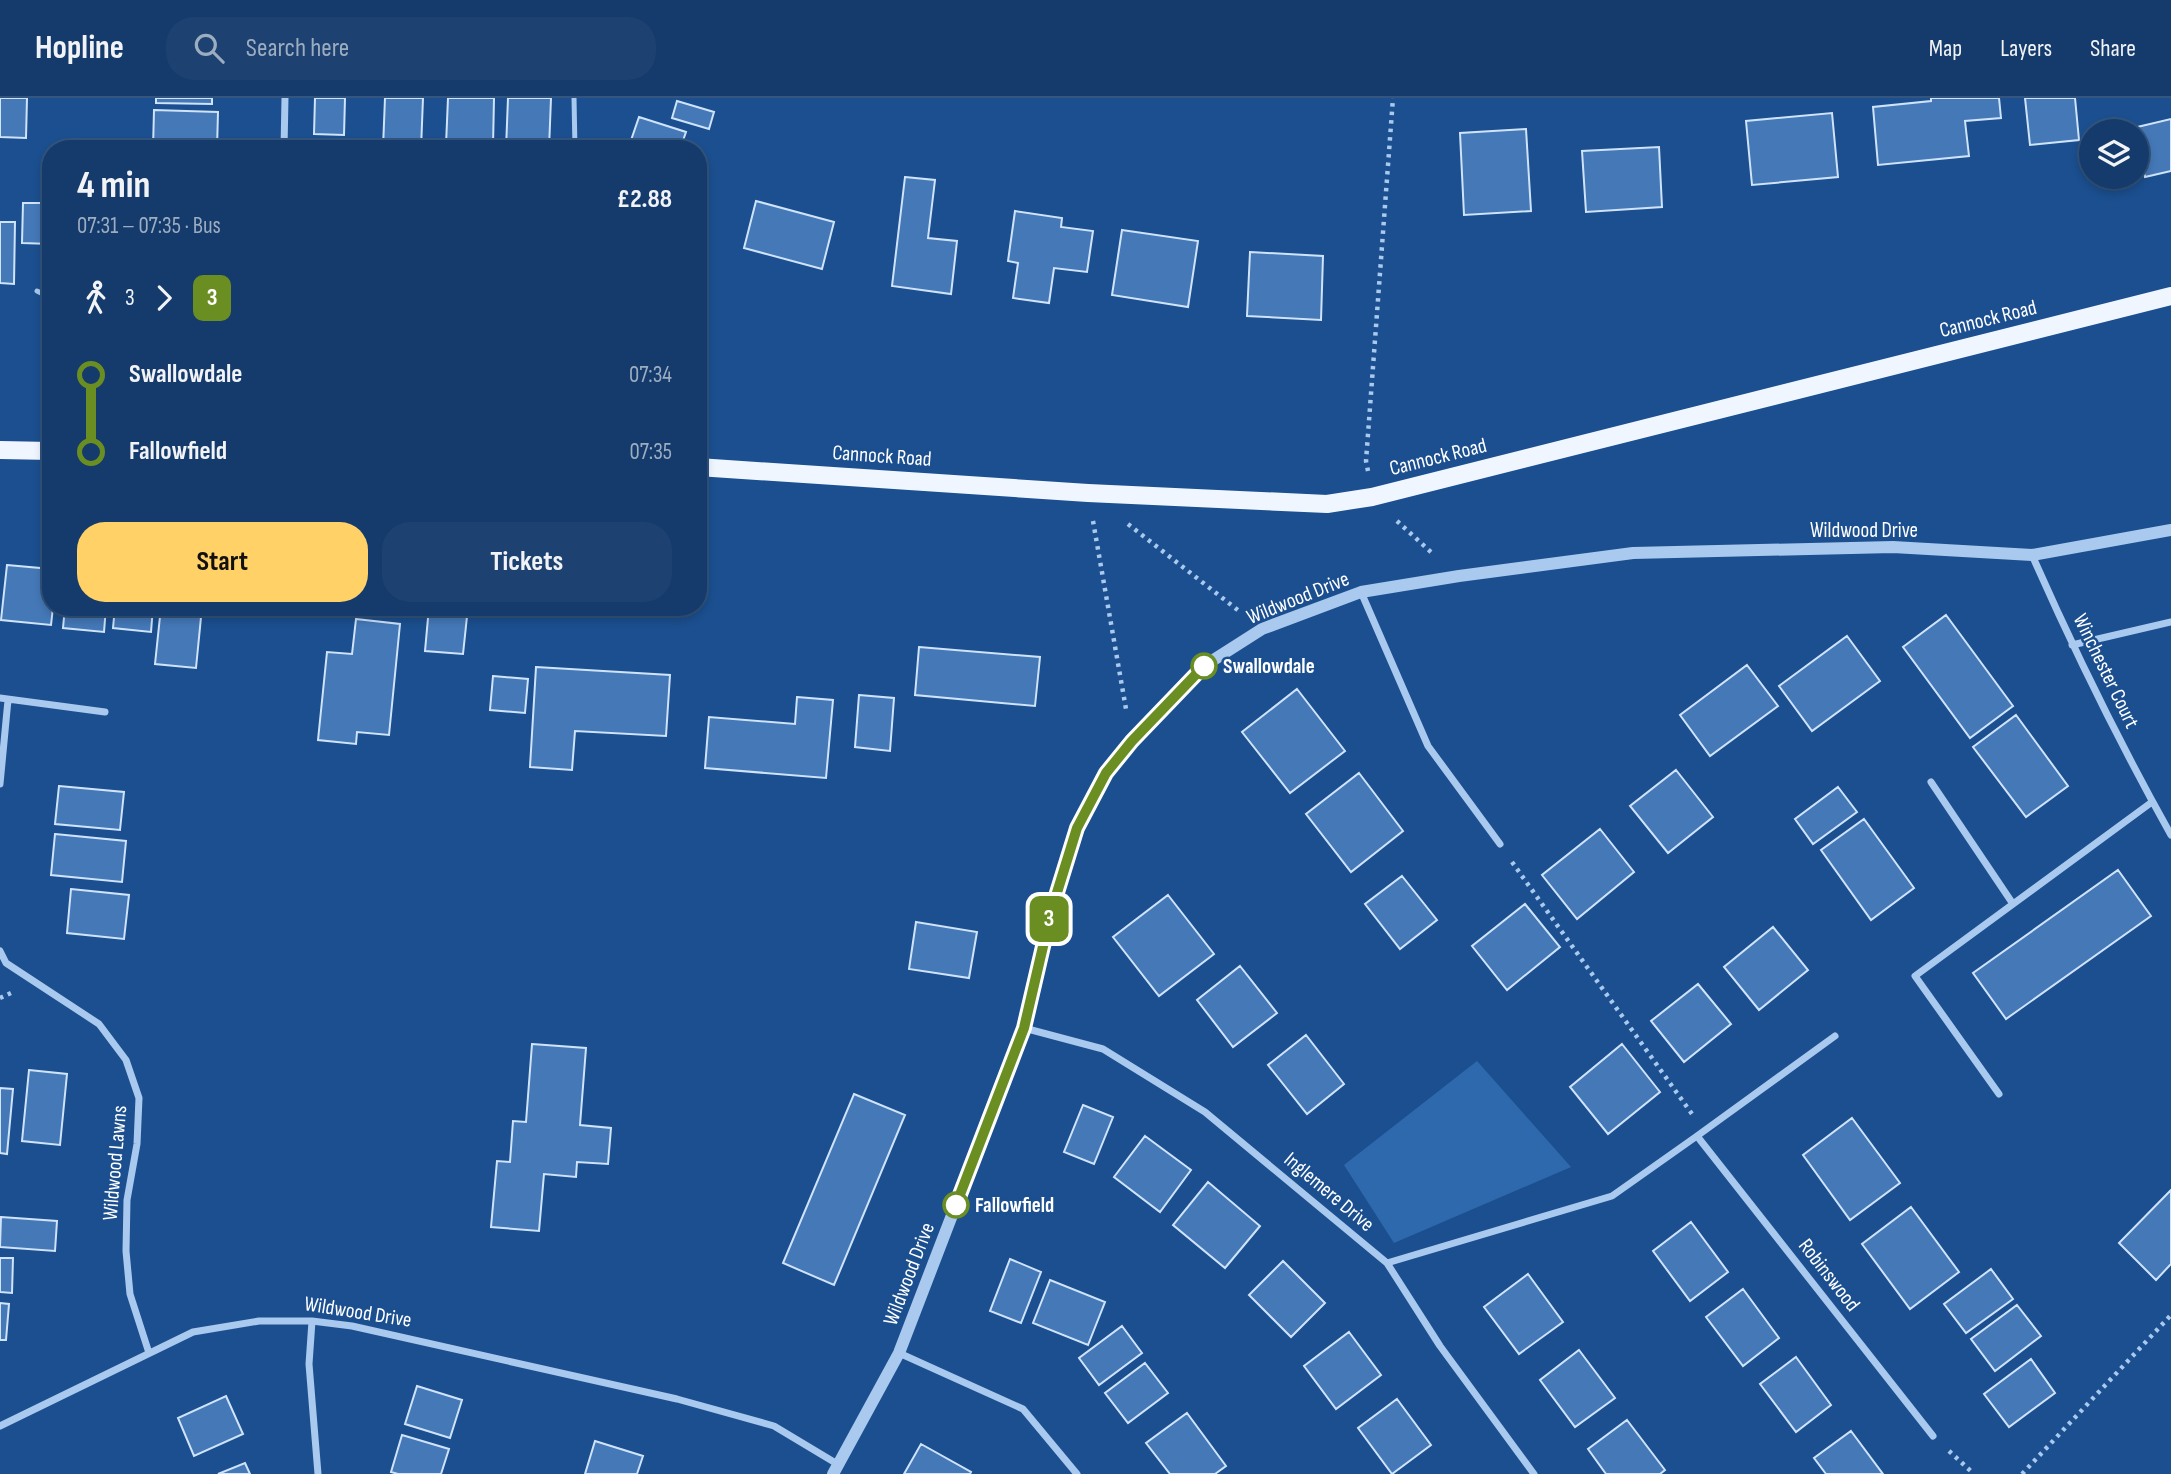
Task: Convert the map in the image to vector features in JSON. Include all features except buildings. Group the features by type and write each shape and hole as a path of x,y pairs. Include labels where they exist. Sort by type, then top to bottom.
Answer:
{"main road":[{"name":"Cannock Road","path":"707,468 1088,493 1327,504 1373,497 2171,296"},
{"path":"0,450 42,451"}],"street":[{"path":"284,140 285,98"},
{"name":"Wildwood Drive","path":"0,1426 193,1332 259,1321 312,1321 352,1326 677,1399 774,1426 836,1469 899,1353 1024,1028 1051,912 1077,828 1106,773 1132,741 1204,666 1262,629 1361,593 1459,576 1633,553 1893,547 2032,555 2171,530"},
{"name":"Winchester Court","path":"2032,555 2072,645 2171,835"},
{"path":"1361,593 1428,746 1500,844"},
{"path":"2072,645 2171,622"},
{"path":"0,784 4,699 105,712"},
{"path":"1931,782 2013,904"},
{"path":"2000,1094 1915,976 2152,802"},
{"name":"Wildwood Lawns","path":"0,951 6,963 99,1024 126,1060 139,1098 137,1144 127,1200 126,1251 131,1294 149,1353"},
{"name":"Inglemere Drive","path":"1024,1028 1103,1049 1205,1112 1387,1263 1440,1346 1534,1474"},
{"path":"1387,1263 1612,1196 1835,1036"},
{"name":"Robinswood","path":"1697,1136 1933,1436"},
{"path":"312,1321 309,1364 318,1474"},
{"path":"899,1353 1023,1409 1077,1474"}],"lane":[{"path":"574,98 575,140"},
{"path":"37,291 42,294"}],"path":[{"path":"1393,98 1366,461 1373,497 1459,576"},
{"path":"1088,493 1262,629"},
{"path":"1088,493 1132,741"},
{"path":"1500,844 1704,1131"},
{"path":"2022,1474 2171,1315"},
{"path":"1933,1436 1975,1474"}],"shaded area":[{"path":"1477,1061 1571,1167 1394,1243 1344,1165"}],"bus line":[{"name":"3","path":"956,1205 1024,1028 1051,912 1077,828 1106,773 1132,741 1204,666"}],"place":[{"name":"Swallowdale","path":"1204,666"},
{"name":"Fallowfield","path":"956,1205"}]}
